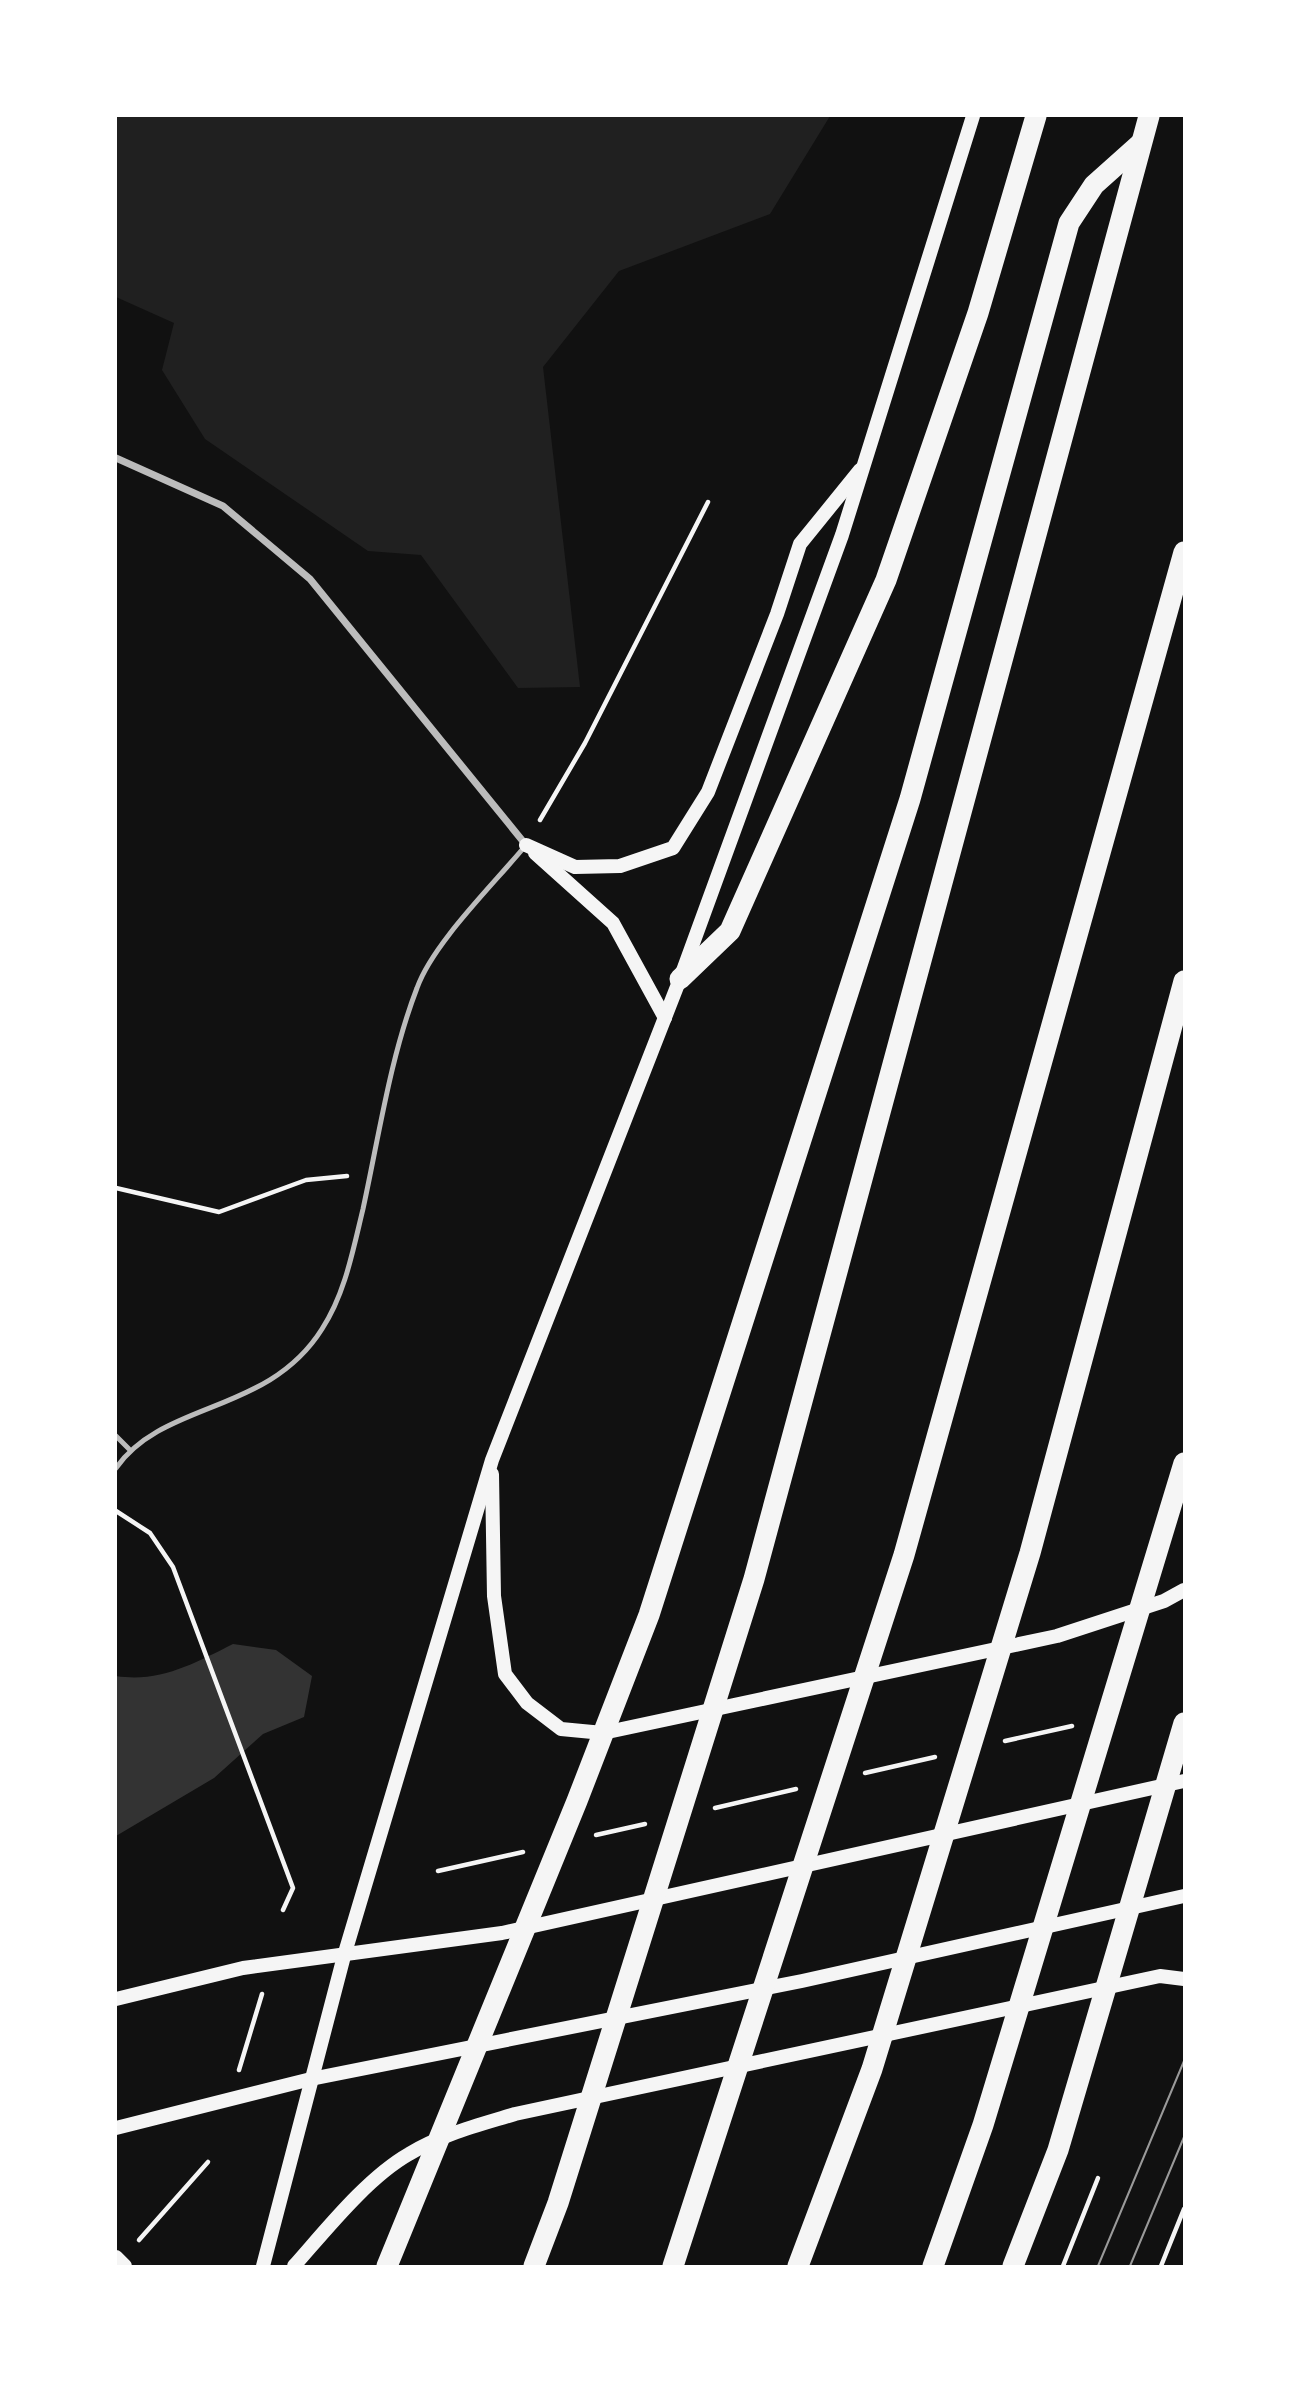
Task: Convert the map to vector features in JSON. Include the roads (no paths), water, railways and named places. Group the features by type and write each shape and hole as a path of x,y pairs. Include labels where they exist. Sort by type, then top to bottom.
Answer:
{"highway":[{"path":"680,979 730,931 886,580 978,313 1036,116"},
{"path":"534,2266 558,2203 754,1579 1149,116"},
{"path":"387,2266 577,1801 649,1615 909,799 1069,223 1094,185 1141,143"},
{"path":"673,2266 904,1555 1185,552"},
{"path":"798,2266 872,2069 1030,1553 1185,981"},
{"path":"933,2266 983,2125 1185,1464"},
{"path":"1013,2266 1058,2150 1185,1723"}],"main road":[{"path":"263,2266 344,1956 492,1460 680,979 838,547 973,116"},
{"path":"526,845 575,867 620,866 673,848 708,792 777,614 800,544 864,464"},
{"path":"526,845 613,923 665,1018"},
{"path":"492,1460 494,1596 505,1674 527,1703 561,1729 603,1733 1057,1636 1164,1601 1185,1590"},
{"path":"116,1999 243,1968 502,1933 1185,1781"},
{"path":"116,2128 311,2079 802,1982 1185,1896"},
{"path":"294,2266 350,2203 407,2154 450,2134 515,2114 1160,1976 1185,1979"},
{"path":"116,2257 125,2266"}],"street":[{"path":"116,458 223,506 310,579 526,845"}],"lane":[{"path":"116,1468 129,1448 163,1429 260,1388 292,1366 322,1330 342,1289 417,985 444,943 526,845"},
{"path":"116,1436 129,1448"}],"tram line":[{"path":"1098,2266 1184,2061"},
{"path":"1130,2266 1184,2137"}]}
